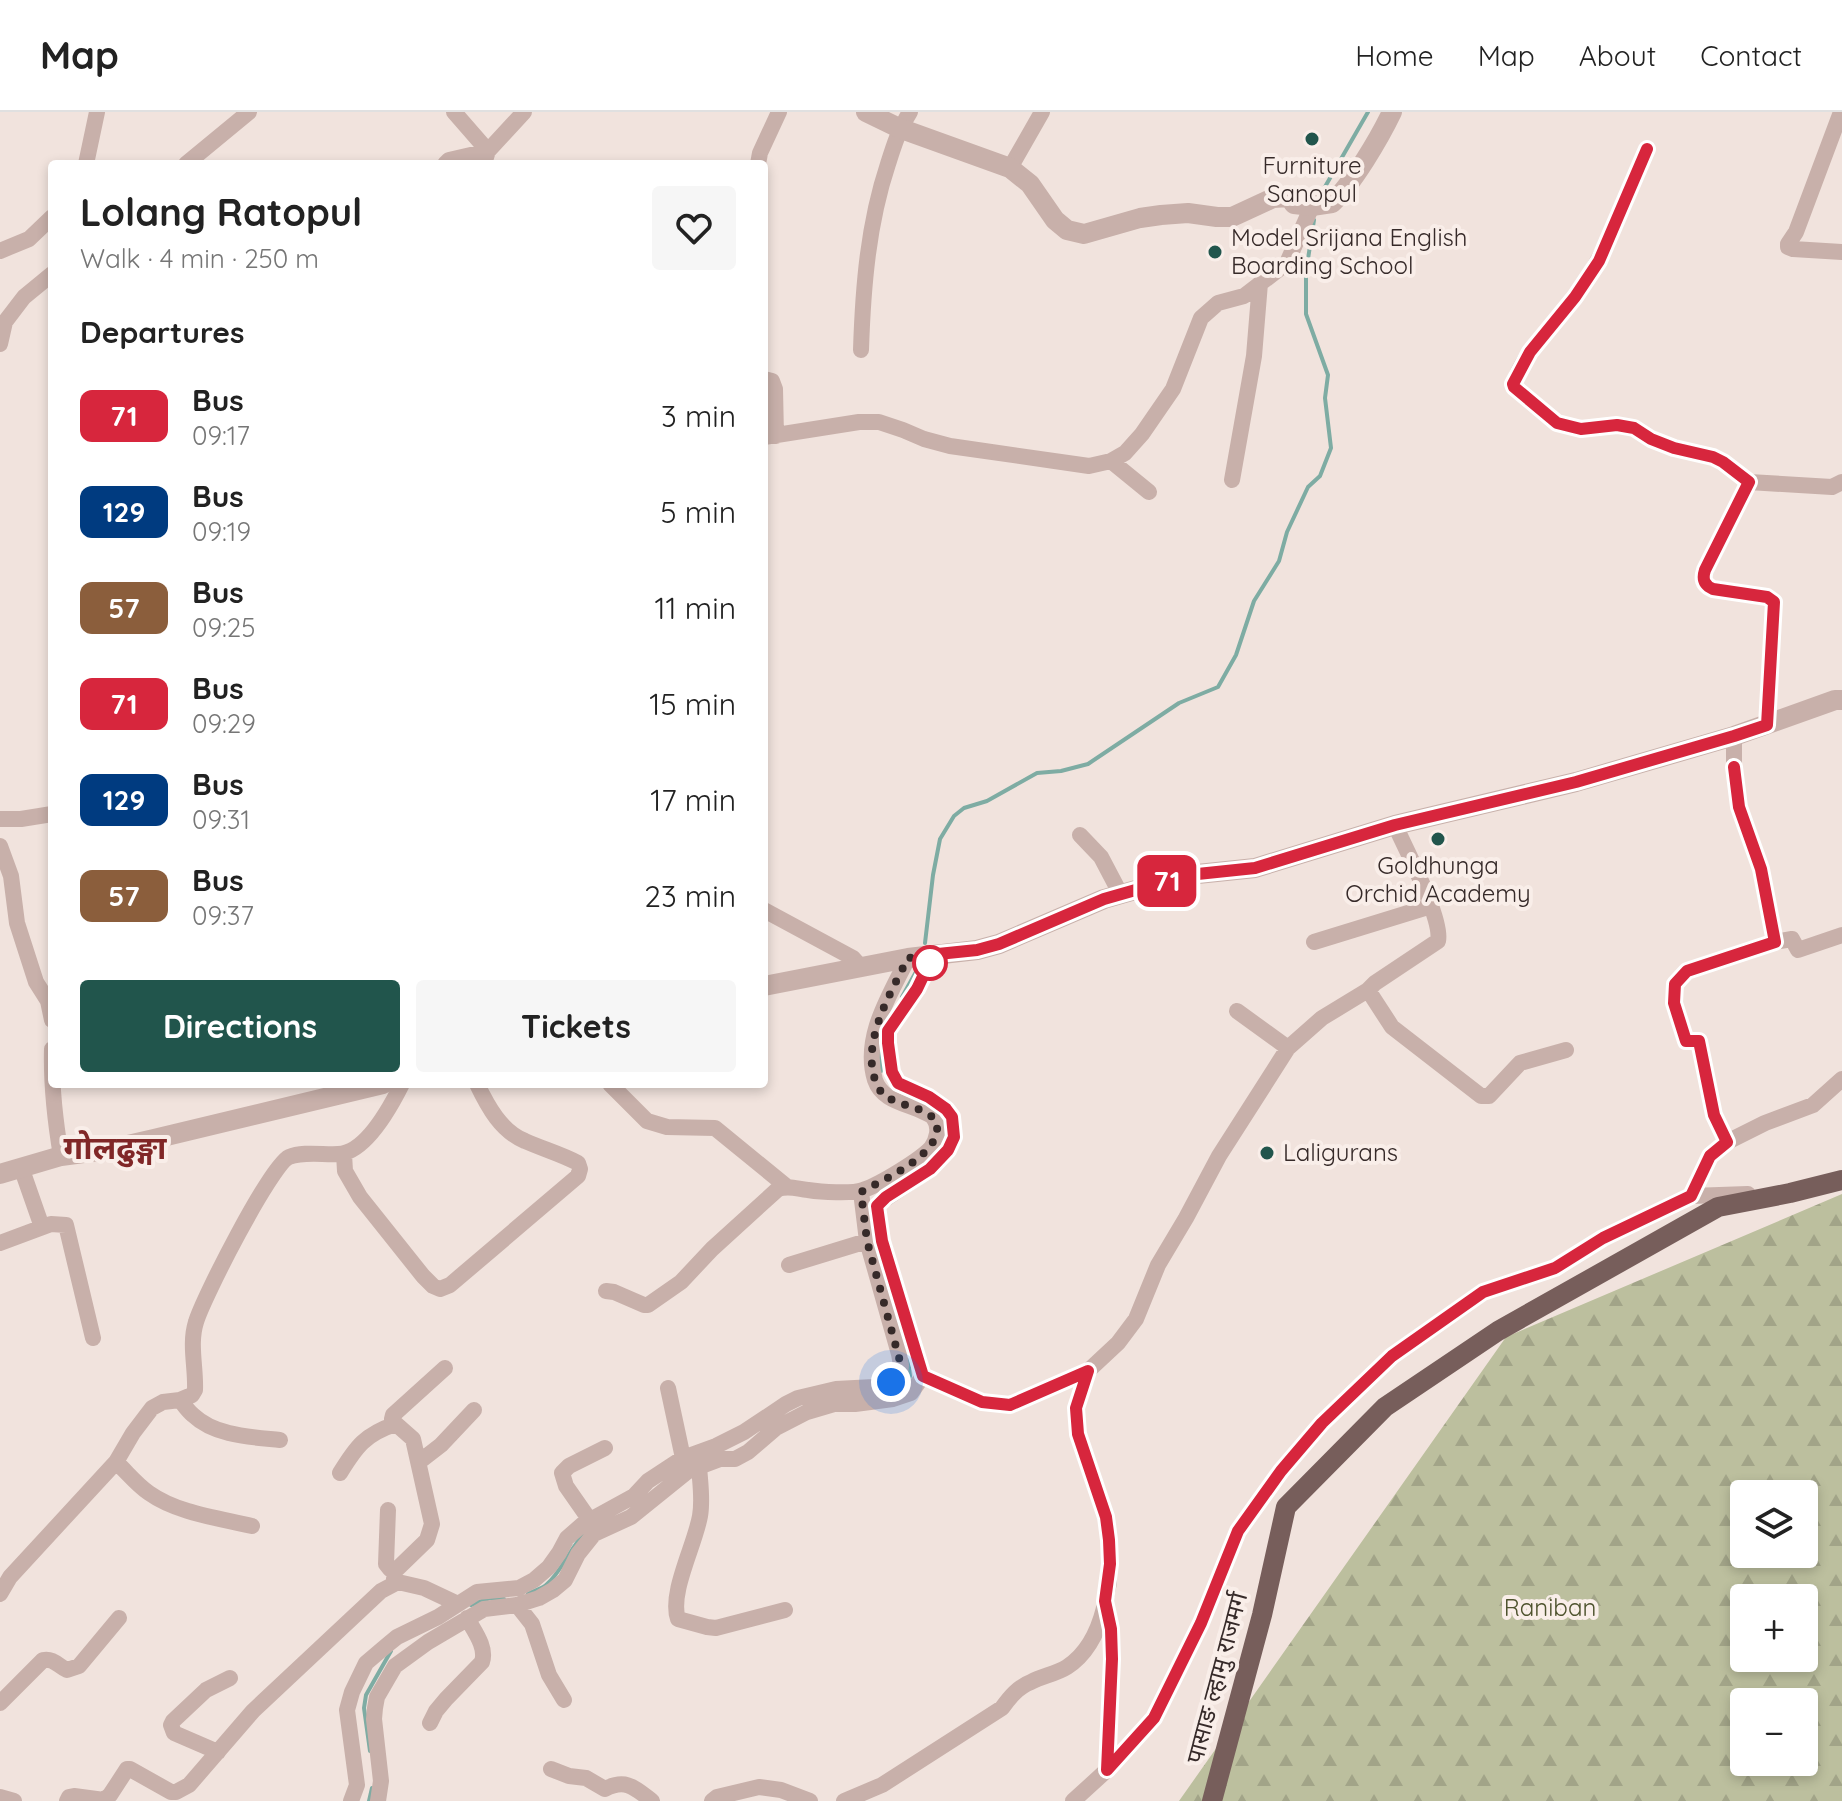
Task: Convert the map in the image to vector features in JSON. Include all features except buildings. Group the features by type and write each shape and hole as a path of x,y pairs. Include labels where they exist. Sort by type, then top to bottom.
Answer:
{"main road":[{"name":"पासाङ ल्हामु राजमर्ग","path":"1212,1801 1262,1615 1286,1507 1385,1407 1498,1331 1718,1207 1842,1180"}],"street":[{"path":"87,160 97,112"},
{"path":"191,160 249,112"},
{"path":"454,112 486,158"},
{"path":"449,160 486,158 524,112"},
{"path":"759,160 779,112"},
{"path":"866,112 904,120 1010,168 1030,184 1055,220 1067,230 1084,234 1161,215 1188,213 1232,217 1273,198 1289,197 1294,204 1327,202"},
{"path":"1010,168 1042,112"},
{"path":"768,380 772,381 775,389 770,437 859,422 879,422 950,446 1089,466 1111,461 1125,453 1142,434 1173,389 1201,318 1218,303 1244,296 1287,263 1327,202 1383,132 1392,112"},
{"path":"1841,112 1788,247 1842,252"},
{"path":"861,350 869,240 876,202 904,120"},
{"path":"1647,149 1599,261 1575,297 1530,352 1514,381 1514,387 1557,423 1581,429 1617,425 1634,428 1674,448 1713,457 1749,482 1832,487 1842,482"},
{"path":"0,251 29,239 48,221"},
{"path":"0,344 5,322 24,297 48,277"},
{"path":"1232,480 1254,356 1260,283"},
{"path":"1111,461 1149,492"},
{"path":"1749,482 1703,579 1713,589 1767,597 1774,602 1767,725"},
{"path":"768,985 860,966 977,950 999,944 1104,899 1188,875 1255,868 1395,825 1576,782 1734,736 1842,700"},
{"path":"1734,736 1739,807 1761,869 1775,942"},
{"path":"0,819 48,815"},
{"path":"938,954 888,1031 888,1043 892,1072 898,1083 929,1097 946,1109 952,1117 954,1137 948,1150 930,1169 877,1206 882,1241 923,1376 982,1402 1010,1405 1088,1371 1118,1343 1136,1319 1158,1265 1219,1156 1288,1048 1322,1018 1438,941 1440,936 1431,906 1395,825"},
{"path":"1080,835 1101,857 1121,895"},
{"path":"0,846 11,876 17,923 36,982 48,1001"},
{"path":"1314,942 1431,906"},
{"path":"768,912 853,958 860,966"},
{"path":"1727,1142 1714,1115 1699,1041 1686,1041 1674,1003 1675,984 1687,971 1775,942 1792,939 1798,950 1841,941"},
{"path":"614,1088 647,1121 667,1127 715,1128 786,1186 812,1191 861,1192 908,1166 930,1148 936,1137 936,1121 932,1116 887,1097 879,1089 872,1066 874,1035 879,1018 908,958"},
{"path":"1368,990 1392,1027 1481,1096 1489,1096 1520,1063 1566,1050"},
{"path":"1237,1011 1288,1048"},
{"path":"1691,1196 1710,1156 1727,1142 1765,1123 1813,1105 1842,1079"},
{"path":"52,1088 61,1156"},
{"path":"0,1174 61,1156 142,1142 366,1088"},
{"path":"0,1594 10,1577 116,1462 152,1408 192,1395 195,1390 193,1340 196,1321 242,1227 272,1175 286,1158 344,1154 369,1137 390,1109 400,1088"},
{"path":"344,1154 345,1171 360,1197 433,1286 440,1289 450,1285 578,1176 580,1169 578,1163 562,1154 512,1134 497,1120 479,1088"},
{"path":"21,1167 42,1227"},
{"path":"606,1291 648,1305 681,1282 712,1249 778,1189 786,1186"},
{"path":"378,1801 381,1781 374,1719 377,1697 395,1666 428,1642 477,1592 519,1588 534,1580 549,1567 567,1538 634,1496 648,1481 683,1458 744,1432 786,1404 836,1389 874,1387 900,1376 899,1354 867,1241 861,1192"},
{"path":"1073,1801 1107,1770 1154,1718 1201,1623 1238,1531 1281,1471 1322,1423 1392,1356 1483,1292 1555,1268 1603,1238 1691,1196 1790,1193"},
{"path":"0,1243 51,1224 66,1225 93,1338"},
{"path":"789,1265 867,1241"},
{"path":"67,1801 74,1796 104,1800 127,1769 171,1792 189,1785 253,1711 396,1577 427,1540 432,1524 413,1439 392,1419 445,1368"},
{"path":"844,1801 882,1785 1002,1708 1027,1683 1065,1669 1084,1653 1099,1626 1110,1564 1106,1517 1078,1434 1076,1408 1088,1371"},
{"path":"589,1527 631,1517 688,1471 720,1459 735,1459 776,1428 807,1412 834,1404 893,1399 911,1393 923,1376"},
{"path":"668,1388 683,1458"},
{"path":"180,1400 204,1423 241,1437 280,1440"},
{"path":"419,1462 441,1445 474,1410"},
{"path":"340,1473 366,1437 396,1424"},
{"path":"589,1527 562,1473 569,1466 605,1448"},
{"path":"116,1462 137,1484 170,1504 252,1526"},
{"path":"699,1466 701,1514 676,1596 678,1619 716,1628 785,1610"},
{"path":"388,1510 386,1564 396,1577 424,1588 457,1615 478,1638 484,1656 482,1662 436,1711 430,1723"},
{"path":"351,1801 357,1785 347,1710 366,1663 397,1637 457,1615 539,1598 565,1580 589,1527"},
{"path":"1105,1601 1111,1629 1112,1659 1107,1770"},
{"path":"517,1605 532,1624 549,1675 564,1700"},
{"path":"0,1703 43,1660 54,1661 67,1670 79,1666 119,1618"},
{"path":"218,1752 174,1733 171,1725 206,1690 230,1678"},
{"path":"551,1769 586,1778 605,1789 616,1783 634,1787 652,1801"},
{"path":"712,1801 717,1797 759,1787 781,1790 810,1801"},
{"path":"0,1797 14,1801"}],"green space":[{"name":"Raniban","path":"1842,1194 1842,1801 1179,1801 1506,1337"}],"waterway":[{"path":"1322,192 1368,112"},
{"path":"925,943 940,839 954,816 964,808 987,801 1037,773 1088,764 1179,703 1218,687 1236,655 1254,601 1279,561 1287,532 1308,487 1320,476 1331,448 1325,398 1328,375 1306,314 1306,272 1314,220"},
{"path":"902,997 917,970"},
{"path":"881,1048 881,1071"},
{"path":"894,1391 907,1384 910,1376 908,1360"},
{"path":"528,1594 552,1580 586,1532"},
{"path":"471,1605 490,1598 504,1599"},
{"path":"370,1751 364,1708 366,1695 391,1651"},
{"path":"369,1801 372,1788"}],"bus line":[{"name":"71","path":"1647,149 1599,261 1575,297 1530,352 1513,384 1557,423 1581,429 1617,425 1634,428 1674,448 1713,457 1749,482 1703,579 1713,589 1767,597 1774,602 1767,725 1576,782 1395,825 1255,868 1188,875 1104,899 999,944 938,954 888,1031 892,1072 898,1083 941,1104 952,1117 955,1130 948,1150 930,1169 877,1206 882,1241 923,1376 982,1402 1010,1405 1088,1371 1076,1408 1078,1434 1106,1517 1109,1540 1109,1583 1105,1601 1111,1629 1112,1659 1107,1770 1154,1718 1201,1623 1238,1531 1281,1471 1322,1423 1392,1356 1483,1292 1555,1268 1603,1238 1691,1196 1710,1156 1727,1142 1714,1115 1699,1041 1686,1041 1674,1003 1675,984 1687,971 1775,942 1761,869 1739,807 1734,767"}],"place":[{"name":"Furniture Sanopul","path":"1312,139"},
{"name":"Model Srijana English Boarding School","path":"1215,252"},
{"name":"Goldhunga Orchid Academy","path":"1438,839"},
{"name":"Laligurans","path":"1267,1153"}],"district":[{"name":"गोलढुङ्गा","path":"115,1148"}],"route":[{"path":"891,1382 900,1376 901,1365 867,1241 861,1192 908,1166 930,1148 937,1128 932,1116 887,1097 879,1089 872,1066 874,1035 908,958 938,954 928,966 930,963"}]}
